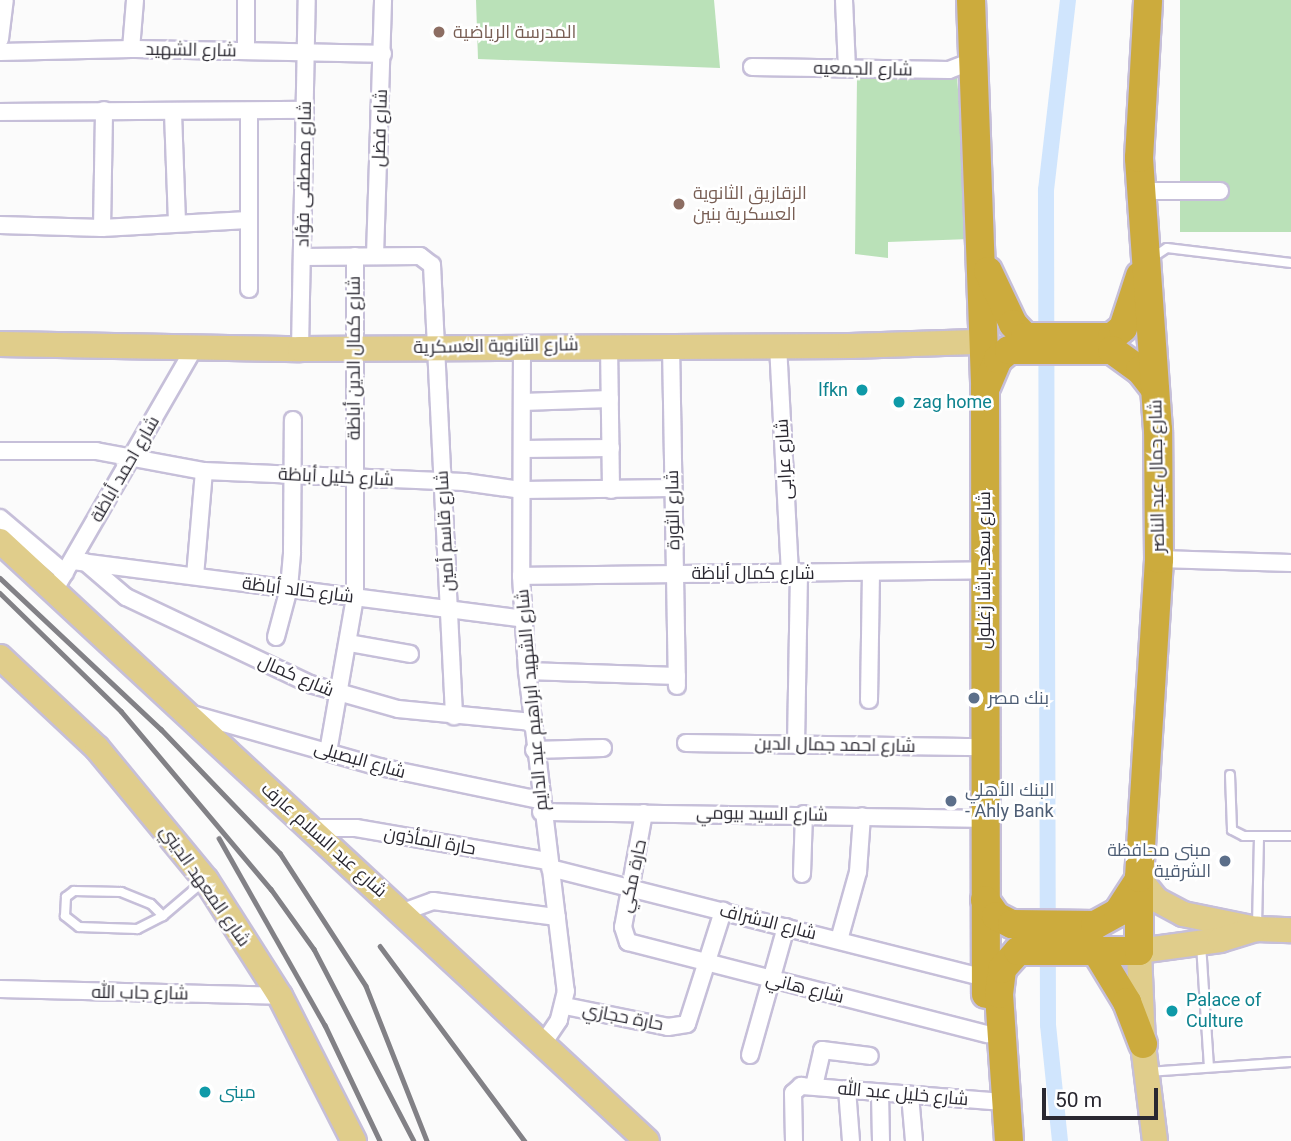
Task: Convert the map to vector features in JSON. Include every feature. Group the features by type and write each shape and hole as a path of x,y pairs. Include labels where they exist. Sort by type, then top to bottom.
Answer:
{"highway":[{"name":"شارع سعد باشا زغلول","path":"971,0 985,389 985,900 1009,1141"},
{"name":"شارع جمال عبد الناصر","path":"1139,951 1139,878 1159,559 1155,399 1140,191 1148,0"},
{"path":"981,254 1022,343"},
{"path":"1112,344 1123,328 1144,260"},
{"path":"985,389 1002,353 1022,343 1112,344 1140,370 1155,399"},
{"path":"1095,942 1139,878"},
{"path":"985,900 1012,937"},
{"path":"1012,937 1095,942 1139,951"},
{"path":"993,986 1002,969 1012,937"},
{"path":"1095,942 1126,1002 1144,1058"},
{"name":"شارع سعد باشا زغلول","path":"993,986 987,1034 994,1141"}],"main road":[{"name":"شارع الثانوية العسكرية","path":"0,344 300,349 975,342 984,328"},
{"name":"شارع عبد السلام عارف","path":"0,541 69,572 183,711 403,912 646,1141"},
{"name":"شارع المعهد الديني","path":"3,657 105,757 206,880 280,996 354,1141"},
{"path":"1139,878 1168,908 1257,929 1291,930"},
{"path":"1155,1141 1144,1058 1139,951 1201,943 1257,929"}],"street":[{"path":"0,39 5,0"},
{"path":"131,49 135,0"},
{"path":"246,0 246,50"},
{"name":"شارع مصطفى فؤاد","path":"300,349 307,0"},
{"name":"شارع فضل","path":"375,256 383,0"},
{"path":"844,0 847,68"},
{"name":"شارع الشهيد","path":"0,52 131,49 383,54"},
{"name":"شارع الجمعيه","path":"752,67 949,70 972,61"},
{"path":"0,112 104,110 173,113 305,110"},
{"path":"102,228 104,110"},
{"path":"249,112 249,289"},
{"path":"173,113 177,223"},
{"path":"1140,191 1220,191"},
{"path":"0,225 102,228 248,220"},
{"name":"شارع كمال الدين أباظة","path":"328,752 341,694 355,597 351,348 355,256"},
{"path":"302,257 375,256"},
{"name":"شارع قاسم أمين","path":"375,256 419,256 432,265 454,716"},
{"path":"609,345 611,490"},
{"name":"شارع الثورة","path":"527,671 677,681 671,345"},
{"name":"شارع عرابى","path":"778,345 794,573 796,745"},
{"name":"شارع الشهيد ابراهيم عبد الدايم","path":"522,346 522,576 527,671 540,806 557,917 565,1006"},
{"name":"شارع احمد أباظة","path":"69,572 195,347"},
{"path":"522,402 610,399"},
{"path":"276,637 289,588 293,420"},
{"path":"522,449 611,448"},
{"name":"شارع خليل أباظة","path":"0,451 96,451 204,471 442,481 522,490 673,488"},
{"path":"195,576 204,471"},
{"name":"شارع عبد السلام عارف","path":"0,518 69,572"},
{"path":"1159,559 1291,565"},
{"name":"شارع كمال أباظة","path":"522,576 984,570"},
{"name":"شارع خالد أباظة","path":"69,572 195,576 524,619"},
{"name":"شارع كمال","path":"69,572 281,671 341,694 454,716 532,722"},
{"path":"869,700 872,573"},
{"path":"349,643 410,654"},
{"name":"شارع البصيلى","path":"183,711 432,780 540,806"},
{"name":"شارع احمد جمال الدين","path":"686,743 984,747"},
{"path":"534,750 603,748"},
{"name":"شارع السيد بيومي","path":"540,806 644,813 983,819"},
{"name":"حارة مكي","path":"625,939 622,931 644,813"},
{"path":"802,874 804,814"},
{"path":"839,940 858,872 862,816"},
{"name":"حارة المأذون","path":"312,828 356,828 549,864"},
{"name":"شارع الاشراف","path":"549,864 839,940 993,986"},
{"path":"403,912 433,901 557,917"},
{"name":"حارة حجازي","path":"565,1006 679,1027 693,1015 723,911"},
{"path":"750,1055 786,927"},
{"name":"شارع هاني","path":"625,939 709,964 987,1034"},
{"name":"شارع جاب الله","path":"0,989 280,996"},
{"path":"542,1045 565,1006"},
{"path":"794,1141 793,1093 800,1086 814,1086 815,1048 870,1056"},
{"name":"شارع خليل عبد الله","path":"814,1086 992,1101"},
{"path":"847,1089 851,1141"},
{"path":"880,1093 881,1141"},
{"path":"910,1095 914,1141"}],"lane":[{"path":"1155,399 1165,374 1157,253 1167,248 1291,263"},
{"path":"1291,565 1291,576"},
{"path":"1230,775 1232,830 1259,836 1291,836"},
{"path":"1257,929 1259,836"},
{"path":"163,916 144,900 121,892 74,891 66,897 65,916 79,927 137,929 163,916 206,880"},
{"path":"1201,943 1209,1067"},
{"path":"1144,1058 1209,1067 1291,1062"}],"green space":[{"path":"476,0 714,0 720,68 478,59"},
{"path":"1180,0 1291,0 1291,232 1180,232"},
{"path":"857,77 957,77 970,239 888,242 888,258 855,254"}],"waterway":[{"path":"1060,1141 1048,1025 1046,190 1068,0"}],"railway":[{"path":"0,578 161,729 280,853 366,986 427,1141"},
{"path":"0,593 121,711 271,889 314,949 414,1141"},
{"path":"219,838 325,1025 380,1141"},
{"path":"380,946 525,1141"}],"place":[{"name":"المدرسة الرياضية","path":"439,32"},
{"name":"الزقازيق الثانوية العسكرية بنين","path":"679,204"},
{"name":"lfkn","path":"862,390"},
{"name":"zag home","path":"899,402"},
{"name":"بنك مصر","path":"974,698"},
{"name":"البنك الأهلي - Ahly Bank","path":"951,801"},
{"name":"مبنى محافظة الشرقية","path":"1225,861"},
{"name":"Palace of Culture","path":"1172,1011"},
{"name":"مبنى","path":"205,1092"}]}
